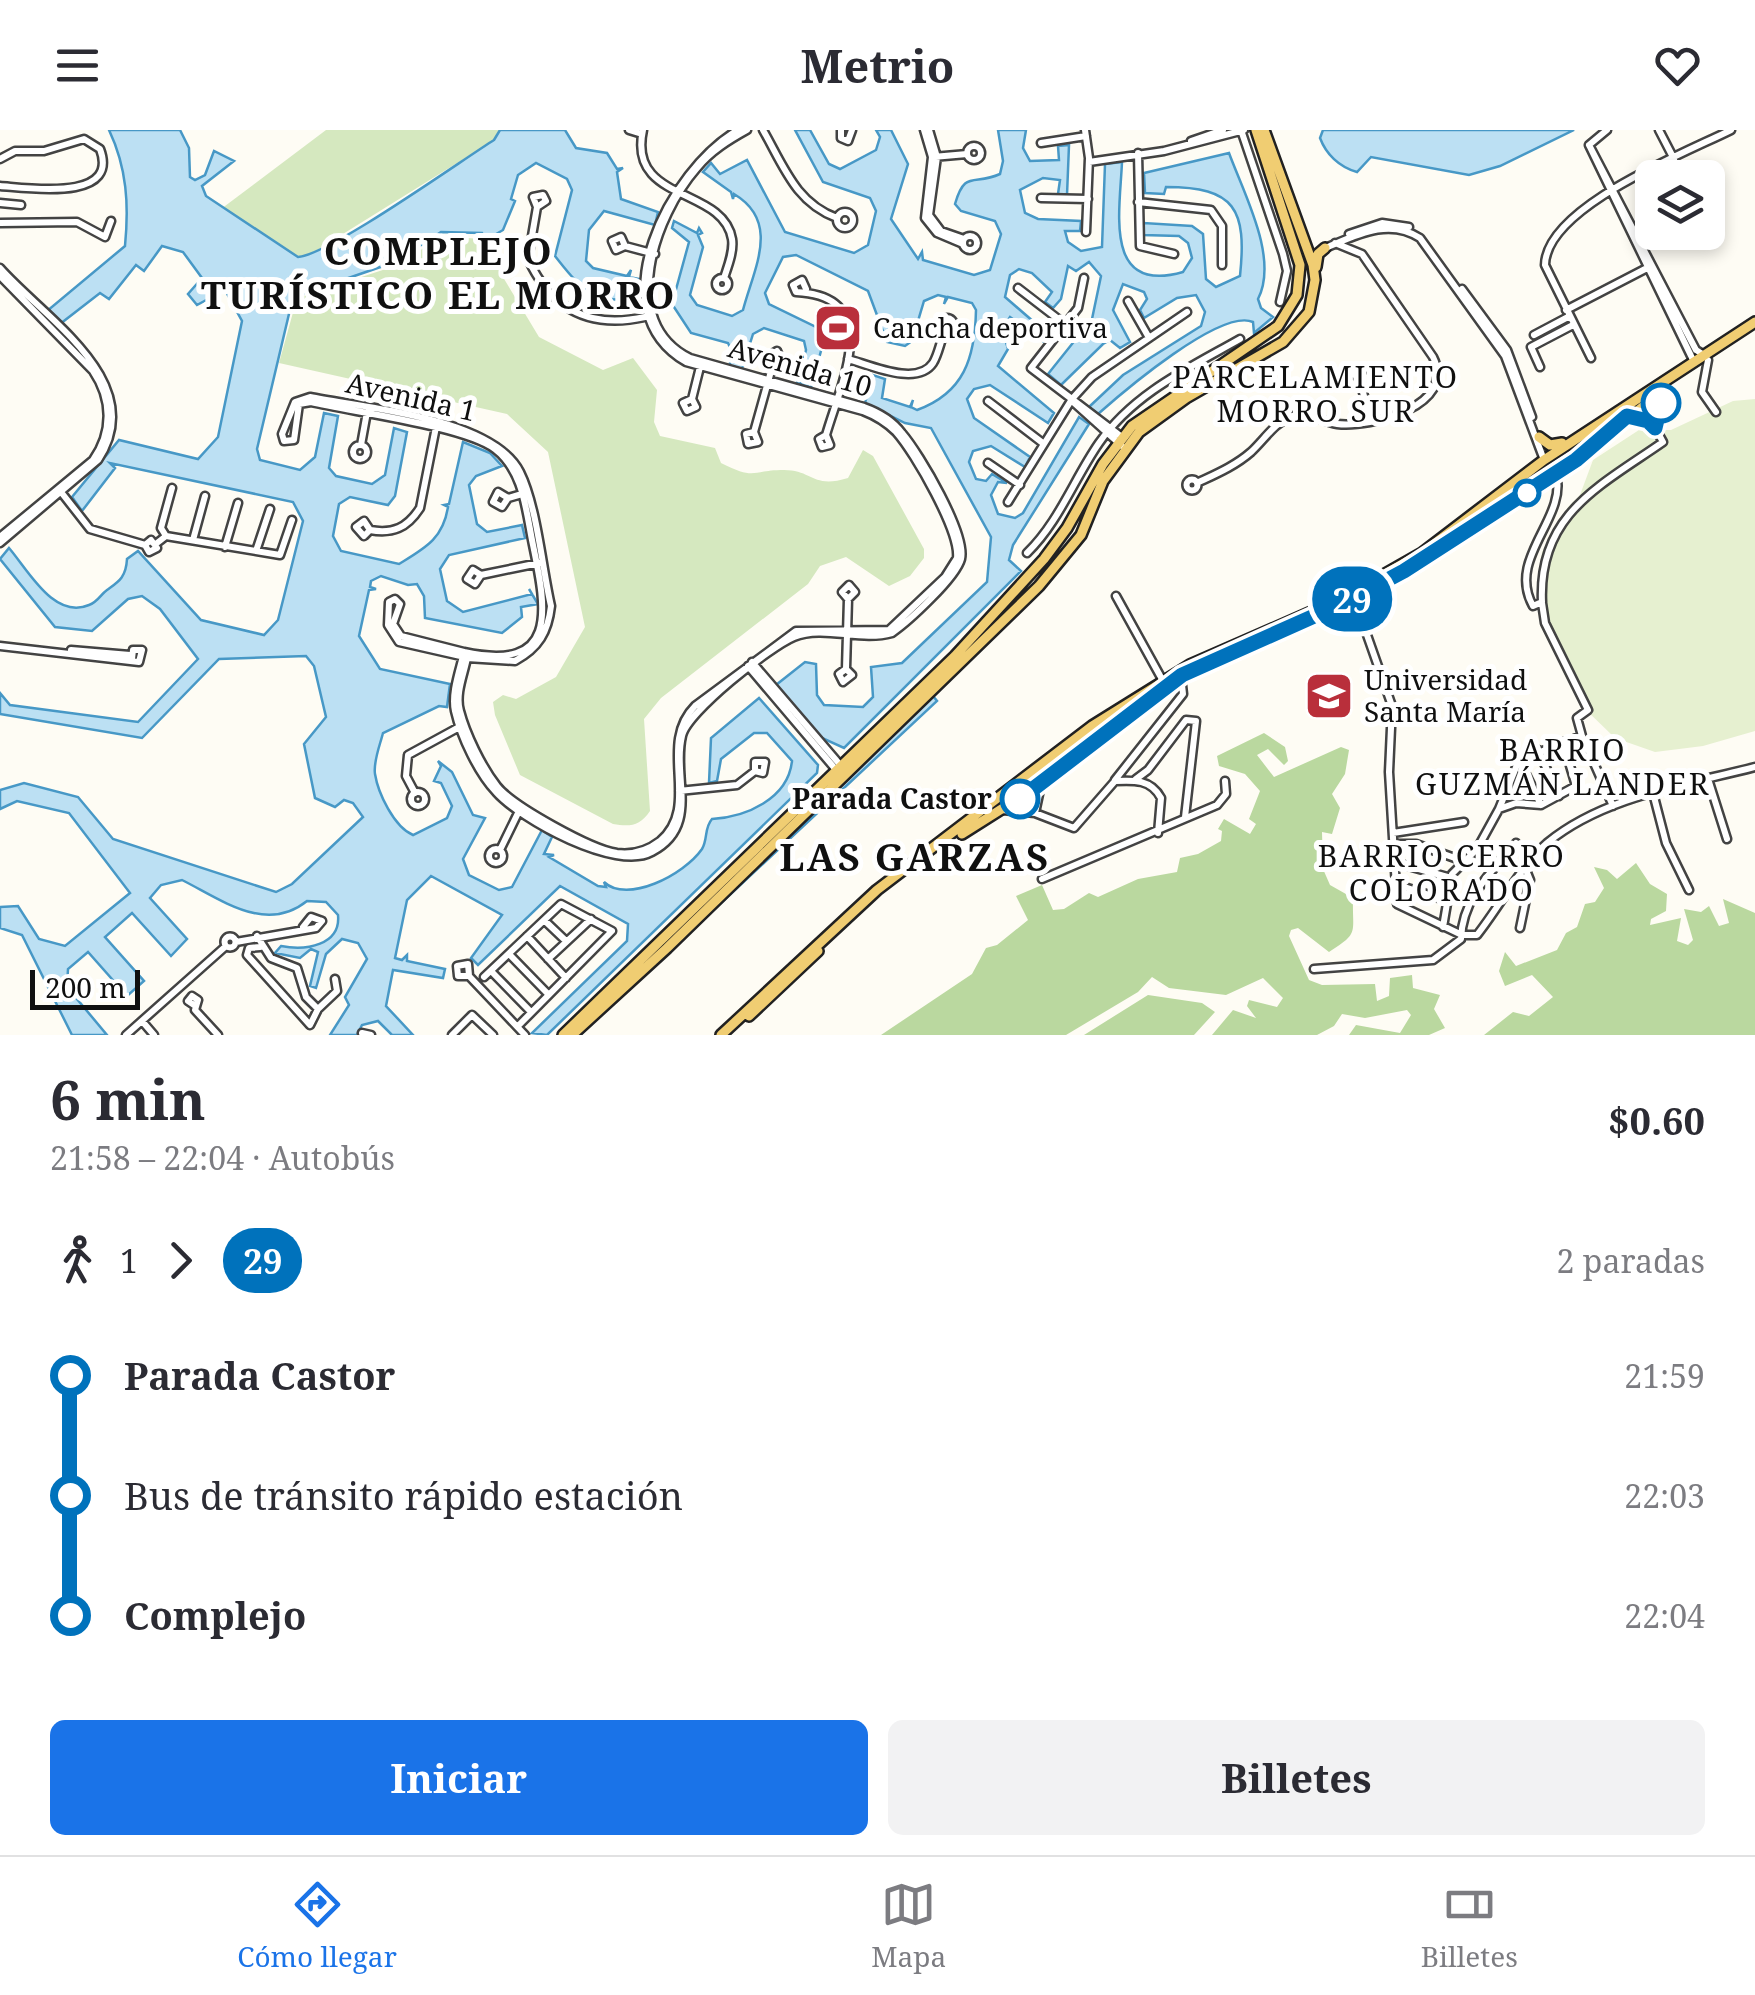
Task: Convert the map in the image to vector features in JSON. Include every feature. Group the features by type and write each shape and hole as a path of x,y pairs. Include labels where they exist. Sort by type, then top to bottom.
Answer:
{"main road":[{"path":"1256,130 1315,280"},
{"path":"572,1035 956,656 1044,559 1123,443 1159,404 1278,326 1297,294 1304,254 1299,226 1264,130"},
{"path":"1123,443 1154,418 1283,342 1309,312 1316,258 1329,245 1308,237 1299,226"},
{"path":"729,1035 884,891 1055,774 1181,676 1354,598 1666,390 1755,325"},
{"path":"721,1035 877,890 1046,761 1163,681 1341,599 1422,553 1550,464 1574,439 1707,358"},
{"path":"1539,437 1550,445 1574,439"},
{"path":"1046,761 1055,774"},
{"path":"563,1035 841,770"}],"street":[{"path":"629,130 642,132 640,152 646,168 718,216 729,230 732,248 724,278"},
{"name":"Avenida 10","path":"738,130 697,164 677,191 645,291 648,316 671,350 700,364 882,418 902,433 962,542 961,560 892,633 787,638 751,665"},
{"name":"Avenida 10","path":"697,164 747,130"},
{"path":"763,130 800,196 817,211 838,218"},
{"path":"840,130 845,140 852,138 852,130"},
{"path":"926,130 935,157 926,218 936,233 963,241"},
{"path":"1186,130 1189,144"},
{"path":"1189,144 1223,130"},
{"path":"1089,160 1138,155 1242,130 1284,254 1287,271 1280,302"},
{"path":"1607,130 1592,150 1696,350 1707,358 1702,392 1716,412"},
{"path":"1659,130 1674,159"},
{"path":"1591,358 1544,258 1586,203 1732,130"},
{"path":"1041,143 1086,133 1086,232"},
{"path":"0,159 15,152 44,151 84,139 100,149 103,165 97,178 83,186 0,186"},
{"path":"935,157 967,154"},
{"path":"1138,155 1140,246 1174,254"},
{"path":"1042,198 1088,199"},
{"path":"1138,202 1211,210 1222,226 1222,265"},
{"path":"0,203 21,206"},
{"path":"537,207 528,259 554,298 573,314 594,321 648,316"},
{"path":"0,224 78,222 105,237 111,221"},
{"path":"1329,245 1382,223 1406,226 1422,236 1507,350 1539,437"},
{"path":"1304,254 1371,230 1406,230 1424,243 1504,356 1550,464 1558,496 1528,569 1531,605 1542,602"},
{"path":"1197,483 1232,469 1289,417 1307,414 1344,424 1370,420 1420,406 1433,392 1438,372 1433,356 1362,254 1360,239 1371,230"},
{"path":"1329,245 1362,254"},
{"path":"625,246 654,254"},
{"path":"1534,335 1604,289 1651,266"},
{"path":"1651,266 1694,364"},
{"path":"0,268 95,369 106,399 105,436 93,460 61,492 0,540"},
{"path":"0,276 95,369"},
{"path":"1084,278 1079,306 1031,368 1123,443"},
{"path":"1018,288 1066,325"},
{"path":"806,290 844,312 851,327 848,359 826,436"},
{"path":"1128,301 1148,336"},
{"path":"1008,502 1072,400 1110,360 1186,312"},
{"path":"1540,367 1531,347 1574,325"},
{"path":"848,359 909,375 924,372 936,357 945,332"},
{"path":"1027,553 1110,431 1147,393 1240,339"},
{"path":"692,399 700,364"},
{"path":"754,432 773,364"},
{"path":"1363,375 1370,420"},
{"path":"1655,428 1654,415 1666,390"},
{"name":"Avenida 1","path":"291,430 292,406 299,399 336,405 489,442 520,470 550,614 533,646 504,663 465,655 401,636 393,624 393,611"},
{"path":"988,401 1044,444"},
{"path":"362,445 367,412"},
{"path":"1614,806 1577,718 1588,710 1545,624 1542,602 1544,556 1564,519 1578,502 1663,442 1648,421 1627,416"},
{"path":"370,530 394,531 420,508 436,427"},
{"path":"988,463 1020,485"},
{"path":"61,492 90,529 144,544 152,552 155,542 164,534 172,488"},
{"path":"508,498 524,494"},
{"path":"193,540 204,496"},
{"path":"225,547 238,503"},
{"path":"256,551 270,509"},
{"path":"164,534 280,555 292,520"},
{"path":"481,575 539,563"},
{"path":"1116,596 1163,681"},
{"path":"1354,598 1392,706 1396,904 1462,935 1477,934 1552,840 1614,806 1755,766"},
{"path":"846,668 848,599"},
{"path":"0,643 131,657"},
{"path":"465,655 457,690 463,726 496,786 521,808 602,849 640,851 670,830 681,790 676,747 684,718 751,665 841,770"},
{"path":"1002,810 1034,813 1062,826 1078,826 1183,694 1181,676"},
{"path":"1135,780 1148,770 1186,720 1196,721 1185,818"},
{"path":"415,793 406,776 408,755 463,726"},
{"path":"1443,926 1451,878 1477,850 1519,760 1582,736"},
{"path":"1499,809 1516,804 1541,806 1576,786 1562,742"},
{"path":"1538,750 1559,796"},
{"path":"1519,760 1541,806"},
{"path":"681,790 737,786 754,772"},
{"path":"1708,779 1726,839"},
{"path":"1115,781 1135,780 1151,785 1161,798 1158,833"},
{"path":"1042,879 1158,833 1220,802 1225,781"},
{"path":"1034,813 1041,784"},
{"path":"1653,793 1666,843 1689,890"},
{"path":"500,850 521,808"},
{"path":"1393,833 1464,822"},
{"path":"1314,970 1433,960 1462,935 1467,906 1516,843"},
{"path":"1393,844 1416,844 1463,862"},
{"path":"1394,862 1451,878"},
{"path":"1520,928 1530,880 1526,870"},
{"path":"1395,884 1448,900"},
{"path":"484,977 560,904 588,922 611,930 518,1026"},
{"path":"544,920 566,941"},
{"path":"548,958 588,922"},
{"path":"126,1035 226,946 225,940 301,925"},
{"path":"257,936 260,947 274,961 297,968 306,996 318,1009"},
{"path":"527,936 566,978"},
{"path":"260,947 248,948 247,956 310,1025 318,1009 337,991 335,980"},
{"path":"509,954 548,994"},
{"path":"491,970 530,1012"},
{"path":"469,976 525,1035"},
{"path":"181,986 218,1035"},
{"path":"452,1035 474,1016 493,1035"},
{"path":"142,1021 154,1035"}],"green space":[{"path":"326,130 500,130 494,140 306,257 292,255 221,209"},
{"path":"443,236 480,239 539,337 603,370 633,358 657,390 654,422 660,436 715,448 721,463 741,472 794,471 827,481 848,478 863,450 873,456 924,549 924,558 910,576 889,586 846,557 820,566 808,584 661,698 644,719 650,811 634,824 613,824 520,775 495,715 493,702 503,695 516,699 556,677 585,627 548,452 507,414 279,363 297,298 395,266"},
{"path":"1755,399 1755,731 1703,746 1655,752 1615,738 1581,705 1543,626 1538,579 1542,552 1568,507 1580,495 1593,460 1639,430 1671,430 1733,401"},
{"path":"1264,733 1285,747 1288,761 1284,765 1268,749 1257,755 1274,777 1341,747 1349,750 1345,774 1332,794 1340,808 1332,834 1322,832 1323,869 1330,885 1353,898 1353,926 1350,936 1329,952 1298,928 1291,930 1289,936 1309,980 1322,985 1375,984 1377,1001 1389,996 1390,978 1412,975 1413,988 1440,995 1434,1009 1445,1028 1429,1035 1349,1035 1356,1025 1400,1033 1411,1015 1407,1010 1365,1018 1342,1014 1334,1026 1317,1035 1212,1035 1233,1010 1256,1018 1247,1006 1249,1000 1277,1007 1283,998 1263,978 1226,995 1169,988 1152,977 1138,992 1066,1035 881,1035 972,974 986,948 997,945 1028,920 1016,896 1042,885 1053,910 1064,909 1089,893 1098,897 1138,879 1177,872 1180,858 1198,854 1221,841 1222,831 1218,829 1224,819 1250,834 1256,824 1249,819 1260,791 1245,774 1219,766 1217,756"},
{"path":"1636,863 1650,884 1667,894 1666,911 1651,919 1650,925 1681,918 1677,941 1688,945 1693,940 1684,909 1701,912 1709,906 1719,926 1729,923 1723,899 1755,913 1755,1035 1484,1035 1513,1012 1529,1016 1553,997 1532,975 1505,986 1499,971 1505,952 1516,966 1557,950 1566,933 1577,927 1585,904 1595,902 1604,888 1594,867 1607,870 1617,879"},
{"path":"1148,995 1202,1003 1215,1012 1194,1035 1084,1035"}],"water":[{"path":"109,130 180,130 189,148 190,177 195,180 205,175 214,151 234,161 202,186 206,196 298,257 337,241 394,206 494,140 500,130 565,130 576,148 607,153 617,169 623,168 617,172 621,199 658,212 655,225 604,211 589,230 586,261 593,268 627,276 631,270 629,277 639,279 637,295 623,299 589,292 555,256 572,190 567,179 536,163 518,175 511,199 515,201 503,230 486,240 482,233 441,232 395,262 293,297 257,449 260,460 300,470 315,457 324,413 338,416 329,468 336,476 372,484 385,475 394,428 407,432 395,496 388,505 350,497 339,504 333,536 341,551 399,564 425,547 442,527 448,507 444,505 449,504 463,442 490,453 502,466 476,476 469,485 477,524 487,532 522,525 525,538 449,555 440,569 447,601 463,612 532,594 538,604 521,607 522,617 502,633 425,618 424,596 417,584 381,576 371,581 370,587 376,589 369,590 359,636 380,669 450,684 447,707 439,706 383,733 375,774 388,809 399,825 413,835 447,818 452,806 441,783 434,781 441,766 438,761 452,772 473,815 485,818 463,859 469,875 499,890 512,887 542,830 552,837 544,854 554,855 549,857 598,886 606,887 604,882 626,890 669,877 702,849 712,819 751,810 783,786 792,761 767,733 754,733 721,759 717,781 709,783 711,738 759,698 818,765 817,773 547,1035 532,1033 627,941 628,924 560,886 478,965 471,958 502,915 431,876 407,900 395,958 402,960 407,955 407,961 445,969 443,978 393,970 386,1006 413,1035 392,1035 378,1021 362,1025 357,1035 330,1035 349,1005 345,997 367,959 358,943 342,939 326,954 316,988 310,986 318,952 311,949 300,958 275,953 281,946 320,944 334,933 338,915 326,902 307,901 291,910 260,914 228,904 182,880 161,885 150,898 187,939 171,956 132,913 105,937 144,981 127,996 88,952 68,969 67,987 107,1035 72,1035 22,935 0,928 0,907 18,906 39,939 65,946 130,893 69,813 17,801 0,809 0,790 24,783 78,797 113,839 276,892 292,884 363,817 353,803 344,800 335,807 315,798 304,744 326,717 314,666 306,656 219,659 142,738 0,714 0,693 10,705 138,722 198,659 160,609 142,596 128,599 92,631 55,627 0,559 9,548 53,599 76,608 92,604 118,582 127,559 138,551 201,620 264,635 278,620 303,521 293,502 110,463 115,468 82,511 72,497 119,440 198,459 218,437 242,321 225,290 197,305 188,294 202,278 183,252 162,246 144,271 136,265 109,299 100,293 60,324 47,311 125,246 125,187 120,158"},
{"path":"795,130 810,130 829,164 840,169 876,150 880,137 876,130 891,130 908,164 891,219 918,259 922,252 923,260 974,275 990,270 1001,234 995,221 961,211 955,204 967,182 1000,174 1003,161 998,130 1026,130 1023,148 1030,161 1059,160 1058,146 1069,145 1067,195 1058,194 1060,180 1043,178 1020,190 1025,213 1038,219 1081,221 1080,231 1065,231 1068,242 1081,251 1102,247 1105,164 1122,162 1119,224 1128,260 1139,271 1157,276 1183,272 1192,258 1188,243 1179,236 1143,235 1144,223 1192,226 1203,234 1206,279 1216,287 1240,276 1241,234 1232,206 1208,191 1189,188 1166,187 1164,194 1145,193 1144,173 1229,153 1262,246 1263,283 1258,299 1261,308 1273,317 1254,333 1253,322 1238,321 1197,339 1098,414 1089,407 1123,375 1201,326 1205,312 1196,295 1177,298 1144,318 1140,310 1147,299 1144,292 1123,284 1113,310 1130,342 1120,348 1110,340 1103,344 1061,385 1048,374 1092,319 1101,276 1089,262 1076,271 1068,266 1061,299 1053,308 1045,302 1052,292 1032,273 1019,269 1010,275 1005,297 1049,335 1044,342 1010,317 1002,329 1008,349 998,366 1054,413 1048,423 990,385 974,389 967,399 974,418 1030,457 1025,467 991,446 973,451 969,462 976,479 986,481 992,474 1007,483 998,482 991,495 998,514 1015,518 1023,513 1079,417 1089,424 1013,545 1009,560 1021,571 844,748 822,738 776,685 805,662 816,664 817,695 824,705 863,707 873,697 871,667 902,663 987,582 991,537 931,428 905,423 865,403 873,375 885,379 882,398 910,407 913,400 911,407 917,410 946,394 964,372 969,358 976,310 972,303 948,297 944,304 946,297 938,295 924,301 912,341 905,346 887,342 868,291 796,255 783,257 765,293 769,304 822,330 825,336 811,388 797,382 806,350 804,341 764,328 753,334 742,369 729,366 733,354 728,343 691,333 672,304 689,242 672,228 674,221 697,233 699,228 702,233 698,235 703,247 690,295 697,305 732,316 743,310 760,247 757,218 748,205 734,194 733,199 731,192 703,172 711,163 720,174 747,160 785,232 854,253 868,245 876,211 870,198 823,182"},
{"path":"1323,130 1574,130 1500,166 1469,175 1371,157 1357,172 1344,167 1330,154 1320,138"},
{"path":"933,696 937,701 580,1035"}],"bus line":[{"name":"29","path":"1020,799 1182,675 1348,601 1404,571 1576,460 1627,416 1648,421 1655,428 1654,415 1661,403"}],"place":[{"name":"Cancha deportiva","path":"838,328"},
{"name":"Universidad Santa María","path":"1329,696"},
{"name":"Parada Castor","path":"1020,799"}],"district":[{"name":"COMPLEJO TURÍSTICO EL MORRO","path":"439,274"},
{"name":"PARCELAMIENTO MORRO SUR","path":"1316,395"},
{"name":"BARRIO GUZMÁN LANDER","path":"1563,768"},
{"name":"LAS GARZAS","path":"915,858"},
{"name":"BARRIO CERRO COLORADO","path":"1442,874"}]}
